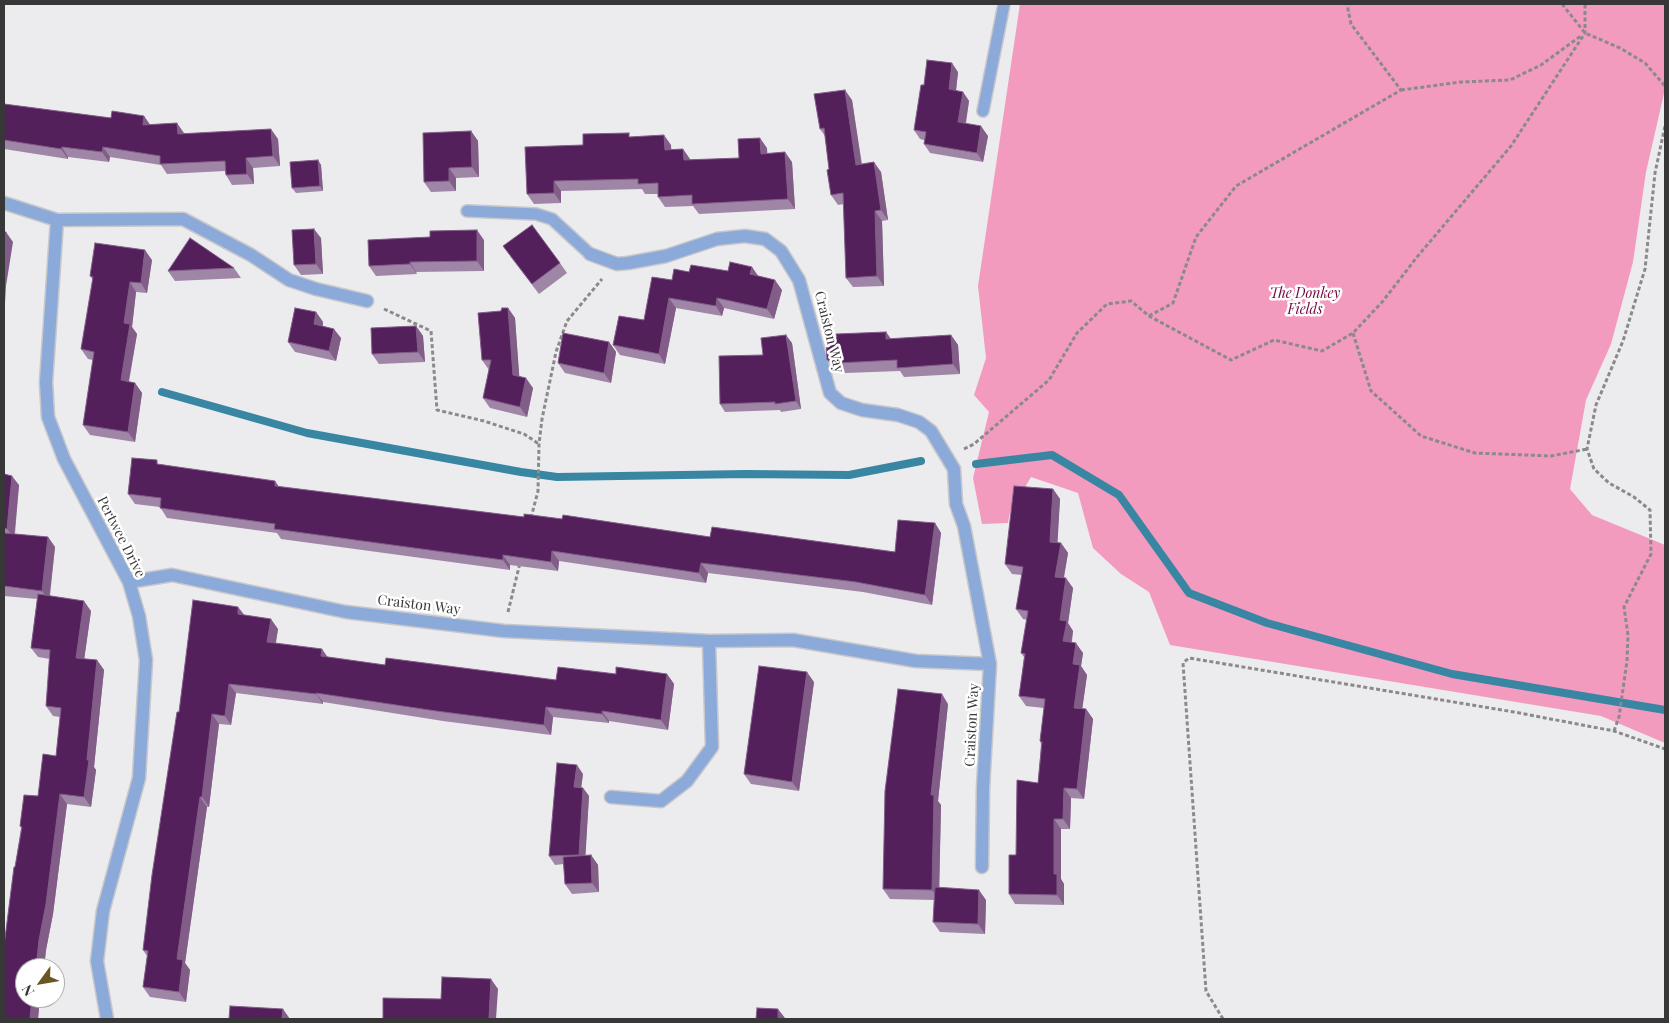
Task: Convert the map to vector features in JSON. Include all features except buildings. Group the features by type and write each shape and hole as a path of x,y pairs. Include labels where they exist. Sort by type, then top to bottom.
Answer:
{"street":[{"path":"4,203 57,220 183,219 251,255 289,280 316,289 367,301"},
{"name":"Pertwee Drive","path":"57,220 46,382 48,417 64,459 129,582 139,616 146,660 139,778 103,911 97,961 107,1019"},
{"name":"Craiston Way","path":"590,254 617,264 666,256 718,239 745,236 765,240 781,251 800,280 830,393 842,403 862,410 898,415 919,422 931,431 947,456 954,469 956,504 964,526 990,664 983,788 982,867"},
{"name":"Craiston Way","path":"129,582 172,575 346,612 504,631 709,641 794,640 916,661 990,664"},
{"path":"611,797 661,801 687,781 712,748 709,641"}],"lane":[{"path":"983,111 1004,4"},
{"path":"467,211 536,214 552,219 590,254"}],"path":[{"path":"1347,4 1351,24 1401,90"},
{"path":"1562,4 1585,33 1620,48 1645,63 1665,86"},
{"path":"947,456 974,444 1049,380 1077,333 1107,304 1131,301 1149,316 1231,360 1274,340 1322,351 1353,334 1383,301 1417,257 1511,146 1585,33 1585,4"},
{"path":"1149,316 1173,303 1196,237 1236,186 1401,90 1461,82 1510,80 1541,65 1585,33"},
{"path":"1614,732 1619,717 1627,661 1628,635 1624,607 1651,554 1650,510 1609,483 1594,469 1587,449 1596,405 1623,342 1645,269 1655,173 1665,126"},
{"path":"531,519 538,491 542,419 556,352 567,321 590,292 617,264"},
{"path":"367,301 431,331 437,410 484,421 524,434 540,444"},
{"path":"1353,334 1371,391 1421,436 1474,453 1551,456 1587,449"},
{"path":"504,631 522,556"},
{"path":"1223,1019 1206,991 1184,663 1189,658 1504,710 1614,732 1665,749"}],"green space":[{"name":"The Donkey Fields","path":"1020,4 1665,4 1665,89 1646,172 1633,262 1611,344 1586,400 1570,489 1592,515 1665,545 1665,743 1601,716 1170,645 1149,592 1121,574 1093,548 1078,493 1031,477 1010,512 1008,523 982,524 973,478 989,412 974,395 986,358 978,286"}],"waterway":[{"path":"162,392 307,433 557,477 745,474 849,475 921,461"},
{"path":"976,464 1052,455 1119,495 1189,593 1267,623 1452,674 1665,710"}]}
